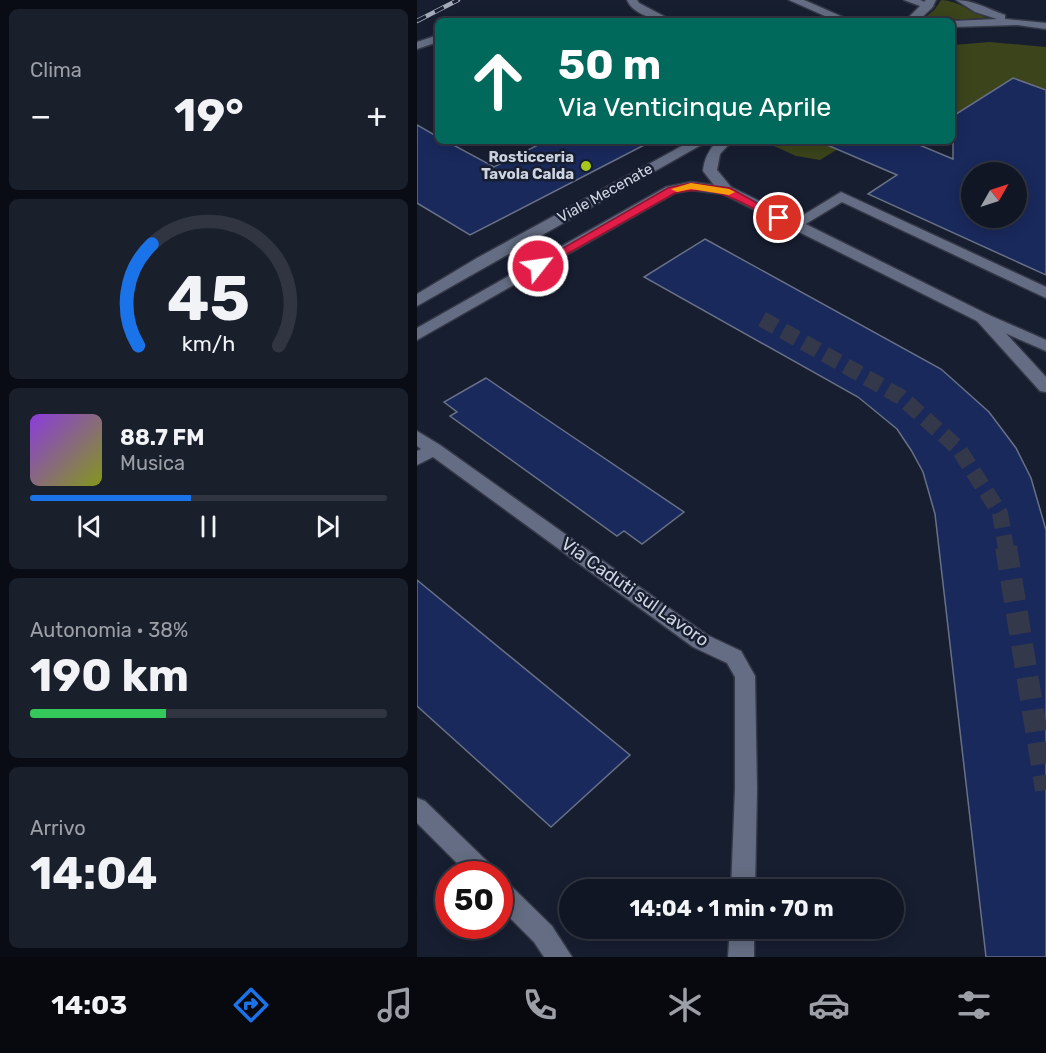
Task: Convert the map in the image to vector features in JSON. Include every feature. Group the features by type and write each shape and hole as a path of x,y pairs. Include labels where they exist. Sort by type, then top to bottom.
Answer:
{"main road":[{"path":"632,0 634,4 661,18"},
{"path":"794,0 839,18"},
{"path":"909,0 929,3"},
{"path":"961,0 979,10 1017,22"},
{"path":"914,18 929,3"},
{"path":"955,24 1017,22 1046,26"},
{"path":"417,46 435,39"},
{"name":"Viale Mecenate","path":"417,301 482,261 696,144"},
{"path":"722,144 714,151 710,161 710,171 726,190 983,318 1046,346"},
{"name":"Viale Mecenate","path":"417,335 671,190 691,186 726,190"},
{"path":"794,225 841,196 1046,293"},
{"path":"983,318 1046,387"},
{"name":"Via Caduti sul Lavoro","path":"417,436 425,454 700,641 734,657 745,676 746,789 743,879"},
{"path":"417,808 471,861"},
{"path":"513,904 543,934 559,957"},
{"path":"741,957 742,939"}],"green space":[{"path":"941,0 947,1 987,18 924,18"},
{"path":"989,42 1046,47 1046,90 1013,78 955,115 955,45"},
{"path":"770,144 846,144 820,160 796,156"}],"building":[{"path":"1013,78 1046,90 1046,275 868,194 897,175 825,144 917,144 953,159 955,115"},
{"path":"417,125 435,135 435,144 452,144 494,167 540,144 646,144 470,235 417,203"},
{"path":"705,239 941,369 989,412 1016,448 1031,478 1046,530 1046,957 986,957 935,514 923,472 897,429 858,397 644,277"},
{"path":"486,378 684,512 642,544 624,531 617,536 450,416 457,412 444,402"},
{"path":"417,580 630,755 551,827 417,706"}],"tunnel":[{"path":"762,319 901,397 958,448 1000,513 1006,548"},
{"path":"1006,547 1046,790"}],"railway":[{"path":"417,21 458,0"}],"slow traffic":[{"path":"677,189 691,186 729,192"}],"place":[{"name":"Rosticceria Tavola Calda","path":"586,166"}],"route":[{"path":"538,266 671,190 691,186 726,190 779,218"}]}
